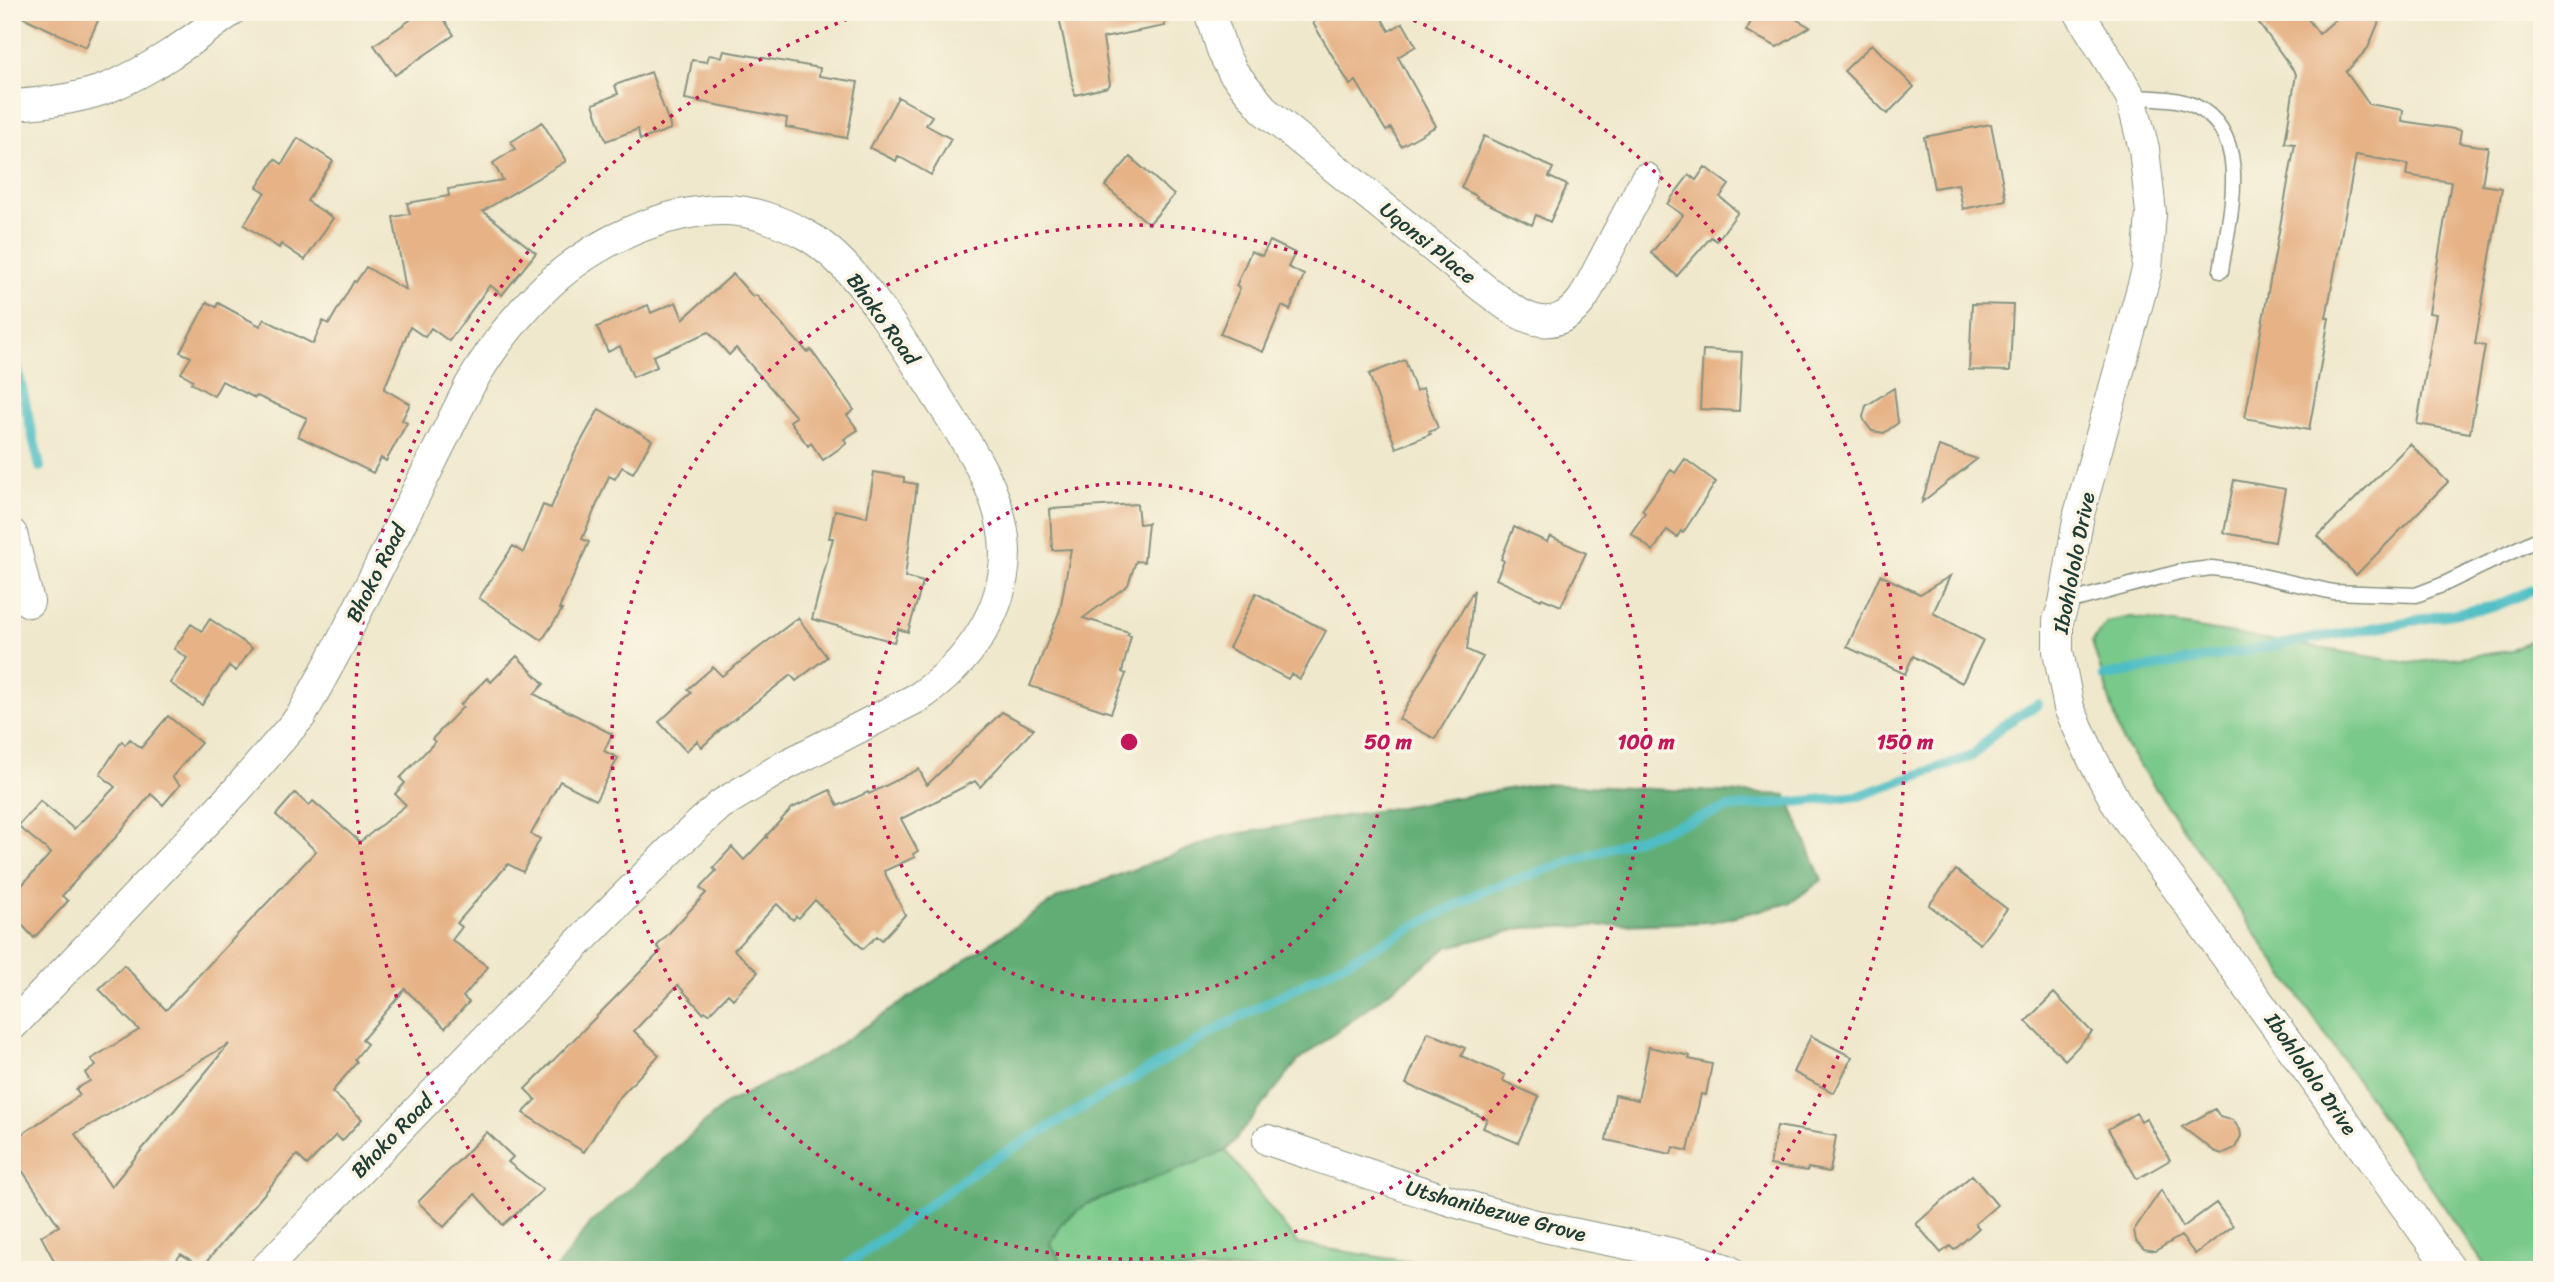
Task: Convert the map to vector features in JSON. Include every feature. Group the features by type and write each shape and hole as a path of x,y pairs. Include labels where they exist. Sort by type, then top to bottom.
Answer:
{"street":[{"path":"12,105 38,104 109,88 182,48 230,12"},
{"name":"Uqonsi Place","path":"1210,12 1223,53 1233,72 1266,112 1482,287 1511,309 1527,317 1541,321 1553,320 1573,312 1584,297 1646,178"},
{"name":"Ibohlololo Drive","path":"2079,12 2131,97 2144,149 2151,214 2147,270 2079,514 2064,603 2058,621 2058,651 2069,708 2078,732 2118,806 2451,1270"},
{"name":"Bhoko Road","path":"12,1026 237,790 301,716 345,635 470,385 492,349 549,284 603,245 628,232 695,212 727,210 750,213 806,235 846,268 868,294 926,380 980,466 996,504 1005,552 1002,574 997,598 975,646 937,684 919,697 784,766 720,805 577,944 264,1270"},
{"path":"12,534 29,602"},
{"name":"Utshanibezwe Grove","path":"1268,1140 1414,1190 1524,1222 1663,1252 1727,1270"}],"lane":[{"path":"2131,97 2169,99 2197,107 2218,126 2233,161 2235,177 2221,271"},
{"path":"2064,603 2179,572 2212,568 2244,572 2333,592 2416,595 2542,537"}],"green space":[{"path":"2131,617 2409,663 2511,651 2542,634 2542,1270 2488,1270 2122,740 2092,642 2107,622"},
{"path":"1538,784 1786,795 1822,880 1790,903 1711,922 1523,928 1448,947 1298,1061 1226,1151 1087,1204 1063,1222 1050,1244 1067,1270 555,1270 591,1223 727,1103 822,1056 1059,897 1224,836"},
{"path":"1226,1151 1298,1244 1460,1270 1067,1270 1050,1244 1063,1222 1087,1204"}],"building":[{"path":"12,12 102,12 86,47"},
{"path":"422,12 439,12 454,35 395,75 374,45"},
{"path":"1058,12 1164,12 1165,26 1103,38 1110,84 1108,87 1075,95"},
{"path":"1332,12 1378,12 1389,31 1403,23 1416,46 1398,57 1436,126 1401,146 1391,128 1386,131 1356,81 1350,85 1313,23"},
{"path":"1756,12 1783,12 1810,27 1777,47 1746,31"},
{"path":"2251,12 2303,12 2319,34 2344,12 2383,12 2368,48 2346,72 2369,104 2403,110 2402,121 2461,130 2459,143 2488,147 2482,185 2502,188 2475,344 2485,346 2470,433 2417,424 2436,314 2429,313 2451,182 2406,175 2408,164 2356,155 2326,318 2329,318 2309,430 2245,418 2295,144 2285,143 2296,74"},
{"path":"1872,44 1914,87 1887,114 1844,71"},
{"path":"724,51 820,68 819,76 858,82 847,138 786,127 787,118 685,99 692,60 707,62 709,55 722,57"},
{"path":"651,72 671,129 640,140 638,129 606,141 593,104 618,94 615,85"},
{"path":"898,97 932,116 926,125 951,139 931,175 898,156 896,161 870,148"},
{"path":"542,122 566,161 483,211 536,253 502,295 490,285 449,341 431,328 425,337 410,327 384,389 410,404 402,420 407,423 386,461 381,458 373,473 298,436 307,418 257,396 255,398 222,381 214,396 191,383 193,380 181,373 191,357 180,352 207,302 216,307 218,303 260,326 264,319 313,344 323,321 329,324 354,281 356,282 366,267 406,290 393,217 410,214 407,203 449,196 448,189 503,180 493,163 515,149 511,142"},
{"path":"1991,124 2006,200 1963,209 1958,184 1934,188 1924,137"},
{"path":"1484,136 1553,168 1549,177 1567,185 1550,222 1536,215 1532,225 1461,188"},
{"path":"298,138 333,161 307,201 333,218 305,260 281,244 279,248 244,225 265,192 257,187 275,159 282,164"},
{"path":"1130,157 1174,195 1149,224 1105,186"},
{"path":"1705,167 1729,185 1720,197 1738,212 1717,241 1711,237 1677,276 1651,253 1683,215 1667,204 1689,175 1696,180"},
{"path":"1270,241 1295,253 1288,267 1304,275 1290,310 1282,306 1263,352 1220,334 1240,288 1236,286 1251,251 1262,256"},
{"path":"733,274 753,297 756,295 807,352 811,350 854,410 847,415 858,430 844,439 847,443 823,460 811,443 808,446 790,421 796,417 736,348 729,355 709,332 653,356 657,367 633,377 620,346 608,352 597,327 648,305 651,313 676,302 683,319"},
{"path":"1972,304 2013,305 2010,371 1969,370"},
{"path":"1703,350 1742,352 1739,411 1700,409"},
{"path":"1405,360 1416,391 1423,388 1438,428 1429,432 1431,434 1396,448 1369,374"},
{"path":"1894,388 1898,423 1884,433 1872,431 1863,417 1866,406"},
{"path":"599,409 652,440 633,473 622,467 615,479 609,476 582,539 589,542 559,609 562,610 542,640 479,598 513,546 523,553 543,505 551,508 573,456"},
{"path":"2410,444 2448,482 2356,575 2318,536"},
{"path":"1939,446 1977,459 1922,502"},
{"path":"1685,459 1716,482 1683,533 1681,531 1677,537 1667,530 1653,551 1631,533 1645,513 1642,510 1671,470 1675,473"},
{"path":"874,472 904,477 904,482 917,484 905,577 923,582 908,632 898,629 894,642 812,619 833,538 829,538 835,510 867,517"},
{"path":"2234,480 2285,489 2275,542 2224,533"},
{"path":"1137,504 1139,524 1148,523 1144,562 1136,561 1128,585 1083,618 1129,632 1127,635 1131,636 1122,672 1126,674 1111,713 1030,686 1060,610 1071,549 1052,550 1050,509"},
{"path":"1514,527 1547,542 1550,536 1586,553 1561,606 1542,598 1541,600 1496,579"},
{"path":"1880,575 1920,594 1950,576 1933,613 1983,640 1962,683 1913,656 1905,674 1847,647"},
{"path":"1474,590 1467,650 1483,657 1435,739 1399,719"},
{"path":"1256,593 1326,631 1300,679 1291,674 1288,679 1229,648"},
{"path":"798,618 827,657 796,681 791,675 702,747 697,741 686,751 659,722 691,693 688,689 713,667 722,676"},
{"path":"210,619 252,648 236,671 229,666 202,705 170,683 187,658 174,649 191,624 202,631"},
{"path":"517,656 544,684 534,694 612,734 604,751 618,758 596,800 560,781 531,834 540,839 523,872 508,864 457,923 462,927 452,940 488,967 463,997 469,1002 445,1028 405,989 362,1040 367,1044 355,1059 357,1062 332,1092 362,1119 342,1141 336,1135 307,1165 297,1155 202,1267 181,1254 169,1270 59,1270 41,1236 59,1226 12,1155 12,1141 80,1095 76,1089 90,1081 85,1073 96,1066 91,1059 139,1030 99,989 124,965 166,1010 316,851 276,815 295,793 309,806 313,801 360,842 406,805 395,794 405,783 400,778 435,742 432,739 463,707 460,705 487,678 491,682","holes":["229,1044 111,1187 75,1134"]},
{"path":"1002,712 1034,729 980,787 975,781 901,819 918,851 913,854 915,857 884,871 905,915 882,940 877,936 863,949 815,900 799,918 796,916 793,920 777,904 734,950 758,972 733,999 728,994 709,1014 705,1011 703,1013 678,985 634,1031 659,1055 616,1101 584,1152 523,1113 536,1100 525,1089 661,951 657,946 706,893 700,888 716,871 713,868 732,847 744,860 768,838 766,836 792,808 830,790 838,806 919,769 927,785"},
{"path":"168,716 201,743 172,777 180,785 163,805 151,794 115,838 77,877 62,896 68,901 34,938 12,914 12,896 51,853 18,826 40,801 74,829 115,787 100,774 122,741 125,745 130,739 141,748"},
{"path":"1956,870 2007,909 1980,944 1929,905"},
{"path":"2054,993 2092,1032 2065,1060 2026,1021"},
{"path":"1428,1032 1465,1048 1461,1056 1505,1075 1503,1081 1539,1097 1518,1143 1483,1128 1487,1119 1406,1084"},
{"path":"1811,1036 1852,1057 1834,1093 1793,1072"},
{"path":"1649,1047 1712,1064 1706,1095 1701,1094 1688,1151 1673,1147 1671,1154 1606,1140 1615,1095 1638,1100"},
{"path":"2215,1109 2220,1117 2233,1120 2241,1136 2235,1148 2222,1154 2182,1127"},
{"path":"2136,1113 2141,1121 2146,1118 2170,1160 2137,1179 2108,1129"},
{"path":"1777,1126 1836,1136 1830,1172 1770,1165"},
{"path":"487,1132 513,1157 508,1162 543,1190 503,1225 475,1194 444,1227 418,1202"},
{"path":"1972,1175 1997,1205 1975,1224 1979,1228 1954,1250 1950,1246 1941,1253 1916,1224"},
{"path":"2161,1190 2183,1227 2216,1203 2233,1226 2195,1254 2181,1236 2155,1251 2144,1249 2136,1241 2134,1230"}],"waterway":[{"path":"12,346 40,467"},
{"path":"2104,676 2496,606 2542,586"},
{"path":"840,1270 980,1167 1236,1019 1483,891 1728,808 1859,796 1972,756 2002,726 2038,704"}]}
